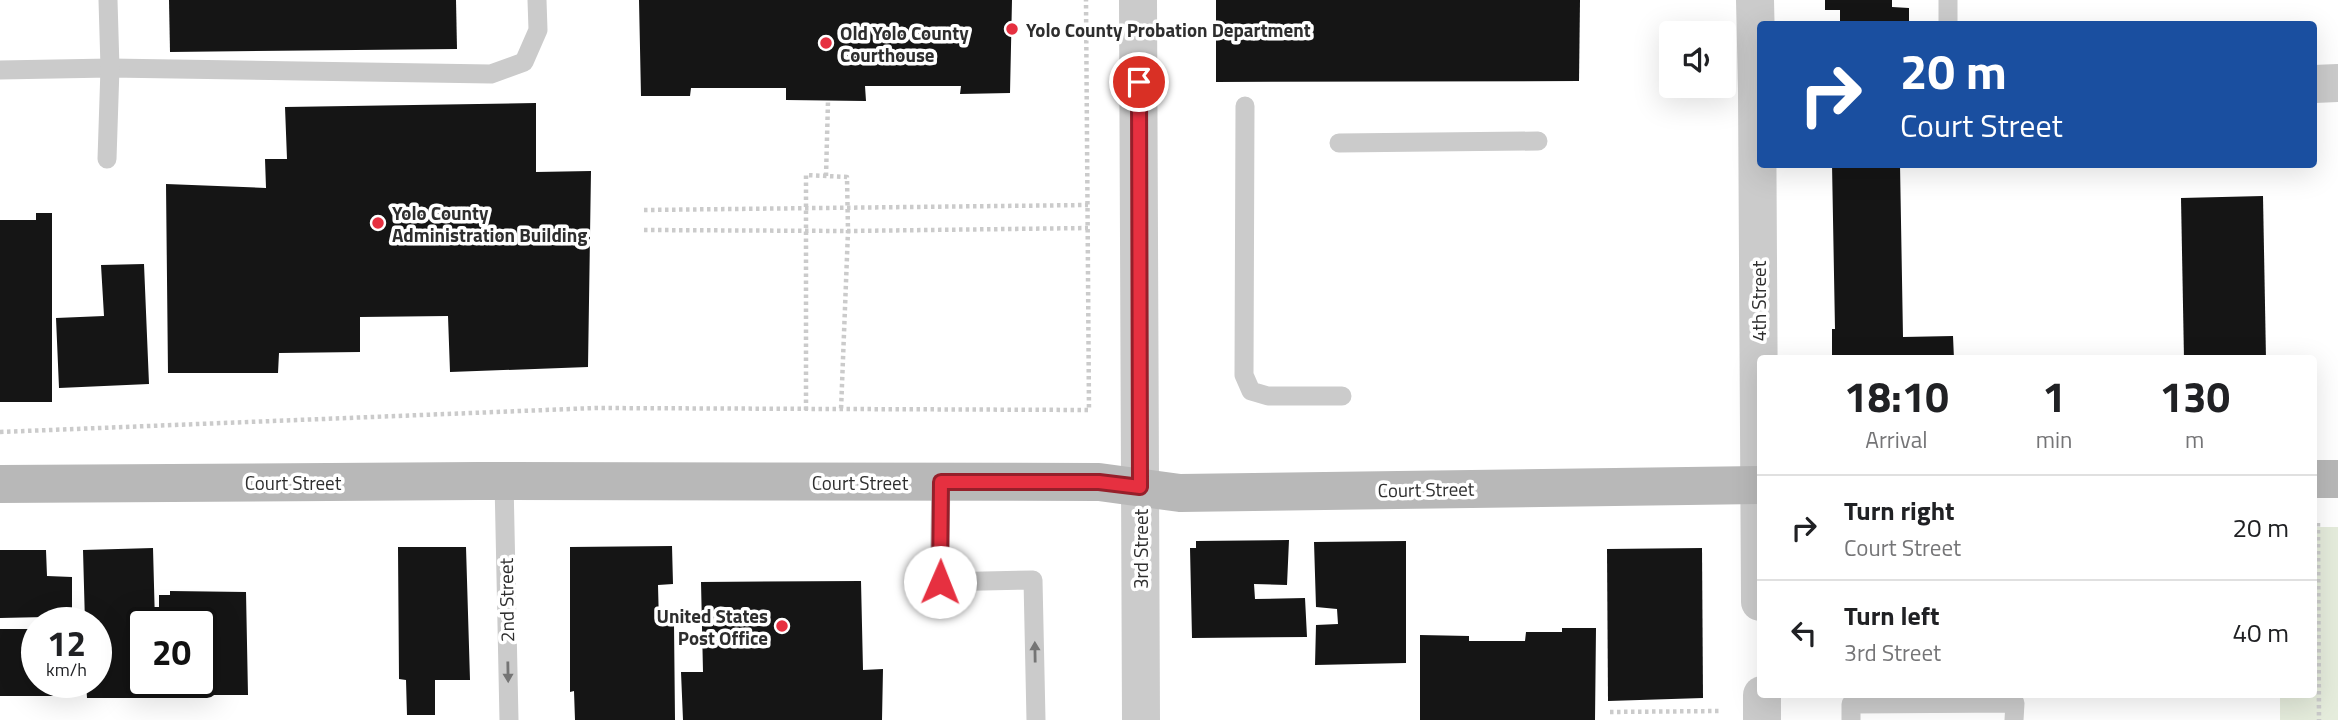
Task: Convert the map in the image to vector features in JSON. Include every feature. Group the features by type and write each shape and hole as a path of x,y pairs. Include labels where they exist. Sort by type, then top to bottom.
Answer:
{"street":[{"name":"3rd Street","path":"1138,0 1141,720"},
{"name":"4th Street","path":"1755,0 1757,44"},
{"path":"2317,83 2338,83"},
{"name":"4th Street","path":"1759,168 1760,355"},
{"path":"2317,480 2338,479"},
{"name":"Court Street","path":"0,484 1099,482 1180,493 1757,485"},
{"path":"1762,698 1762,720"}],"lane":[{"path":"107,159 110,68 108,0"},
{"path":"0,69 110,68 491,74 524,62 538,30 537,0"},
{"path":"1948,0 1948,21"},
{"path":"1245,106 1244,374 1251,391 1268,396 1342,396"},
{"path":"1339,144 1538,141"},
{"name":"2nd Street","path":"504,481 509,720"},
{"path":"941,482 940,582 1033,580 1036,720"},
{"path":"1851,720 1851,704 2014,712"}],"path":[{"path":"0,432 596,408 1089,410 1086,0"},
{"path":"826,176 828,101"},
{"path":"806,410 806,175 847,177 848,231 841,410"},
{"path":"644,209 1088,205"},
{"path":"645,230 1088,228"},
{"path":"2318,523 2319,720"},
{"path":"1611,712 1720,711"}],"green space":[{"path":"2317,527 2338,527 2338,720 2280,720 2280,698 2317,698"}],"building":[{"path":"169,0 456,0 457,49 170,52"},
{"name":"Old Yolo County Courthouse","path":"639,0 1012,0 1010,93 960,94 961,86 865,86 866,101 786,100 786,88 691,88 690,96 641,96"},
{"path":"1216,0 1580,0 1579,81 1216,82"},
{"path":"1825,0 1892,0 1892,7 1909,8 1909,21 1840,21 1840,10 1825,10"},
{"name":"Yolo County Administration Building","path":"536,103 536,172 591,171 588,367 450,372 448,316 360,317 360,352 279,353 278,373 168,373 166,184 266,188 265,159 287,159 285,107"},
{"path":"1832,168 1900,168 1903,337 1953,336 1954,355 1832,355 1832,329 1835,329"},
{"path":"2263,196 2266,355 2184,355 2181,198"},
{"path":"36,213 52,213 52,402 0,402 0,220 36,220"},
{"path":"144,264 149,384 59,388 56,318 104,316 101,265"},
{"path":"1289,540 1287,585 1254,584 1255,599 1305,598 1307,637 1192,638 1190,548 1196,548 1196,541"},
{"path":"1406,541 1406,663 1315,665 1316,625 1338,624 1337,609 1316,607 1314,542"},
{"path":"672,546 673,584 658,585 659,624 674,624 675,720 575,720 574,691 570,692 570,547"},
{"path":"398,547 466,547 470,680 435,680 435,715 407,715 406,680 399,679"},
{"path":"153,548 155,607 126,607 126,698 112,698 112,607 85,607 83,550"},
{"path":"1702,548 1703,698 1608,701 1607,549"},
{"path":"0,550 46,550 47,576 72,577 72,607 21,607 21,618 0,618"},
{"name":"United States Post Office","path":"861,581 863,670 883,669 882,720 683,720 681,672 703,672 701,582"},
{"path":"170,591 246,592 248,695 217,695 217,607 159,607 159,595 170,595"},
{"path":"1562,628 1596,628 1595,720 1420,720 1420,635 1469,636 1469,641 1525,641 1526,632 1562,632"},
{"path":"0,629 21,629 21,696 0,696"}],"place":[{"name":"Yolo County Probation Department","path":"1012,29"},
{"name":"Old Yolo County Courthouse","path":"826,43"},
{"name":"Yolo County Administration Building","path":"378,223"},
{"name":"United States Post Office","path":"782,626"}],"route":[{"path":"940,582 941,482 1099,482 1140,487 1139,82"}]}
